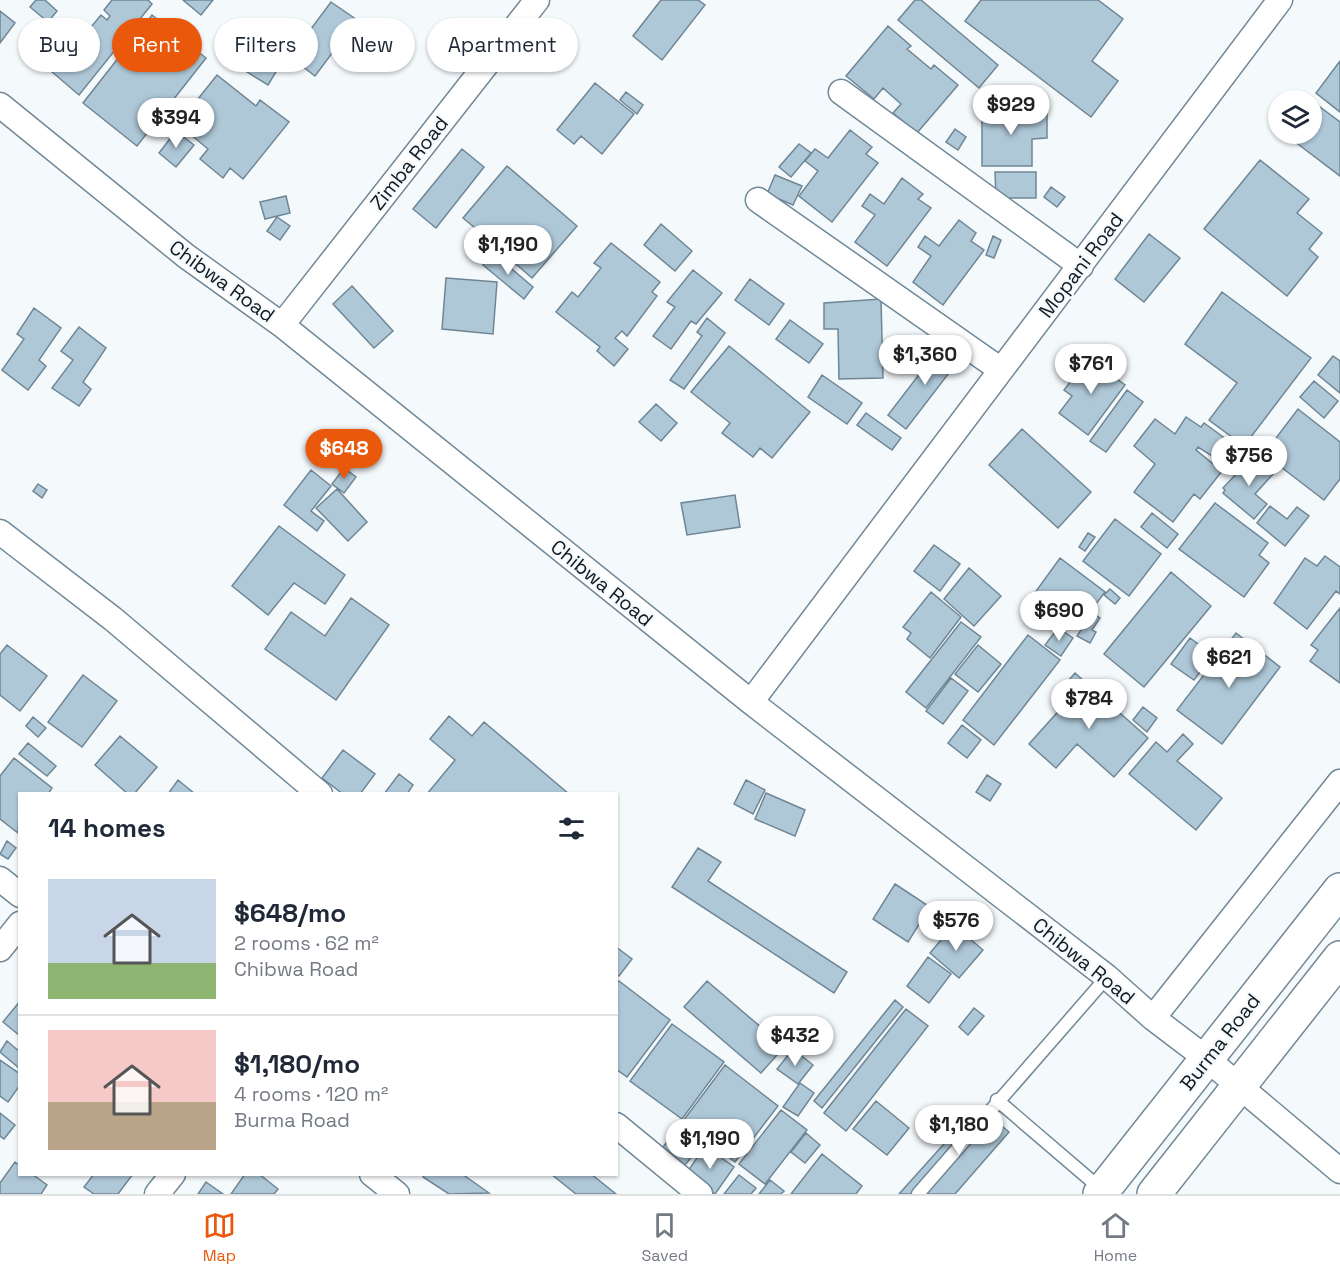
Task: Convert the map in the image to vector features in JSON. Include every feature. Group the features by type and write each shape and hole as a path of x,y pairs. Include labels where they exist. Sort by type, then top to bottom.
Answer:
{"main road":[{"name":"Burma Road","path":"1101,1192 1340,890"},
{"path":"1154,1194 1340,958"}],"street":[{"name":"Zimba Road","path":"282,325 537,0"},
{"name":"Mopani Road","path":"751,702 1280,0"},
{"path":"841,92 1081,266"},
{"name":"Chibwa Road","path":"1,107 186,256 282,325 751,702 1107,977 1153,1018 1207,1059 1340,1171"},
{"path":"758,200 1001,370"},
{"path":"0,532 113,619 318,792"},
{"path":"1153,1018 1340,782"},
{"path":"0,879 18,893"},
{"path":"0,949 18,926"},
{"path":"618,1127 700,1194"},
{"path":"157,1194 170,1176"},
{"path":"374,1176 397,1194"}],"lane":[{"path":"918,1194 997,1100 1107,977"},
{"path":"997,1100 1101,1192"}],"building":[{"path":"36,0 45,0 57,11 51,18 43,18 30,7"},
{"path":"112,0 148,0 152,4 141,18 112,18 112,54 100,69 99,18 101,15 107,20 110,16 104,10"},
{"path":"183,0 213,0 201,15"},
{"path":"661,0 698,0 705,5 662,60 633,36"},
{"path":"915,0 921,0 998,65 979,88 898,20"},
{"path":"981,0 1098,0 1123,19 1092,61 1118,81 1091,117 965,21"},
{"path":"331,2 354,18 330,18 330,56 318,72 318,19"},
{"path":"0,11 15,23 0,43"},
{"path":"888,26 911,46 907,49 931,69 934,65 958,85 917,133 893,113 901,104 883,88 874,99 846,76"},
{"path":"1340,61 1340,112 1322,98 1322,90 1318,90"},
{"path":"112,66 112,72 195,72 137,146 83,103"},
{"path":"52,72 97,72 79,95"},
{"path":"247,72 276,72 268,85"},
{"path":"217,75 256,106 260,100 289,122 243,179 230,168 223,178 200,159 208,149 178,124"},
{"path":"595,83 634,114 602,154 581,136 574,144 557,130"},
{"path":"626,92 643,105 637,114 620,100"},
{"path":"1322,108 1340,122 1340,176 1298,144 1322,144"},
{"path":"1047,110 1047,138 1032,139 1032,166 982,166 982,111"},
{"path":"955,129 966,137 958,150 946,142"},
{"path":"850,130 872,147 866,154 878,163 832,222 799,196 818,171 805,161 815,149 828,158"},
{"path":"176,131 194,145 176,167 159,153"},
{"path":"799,144 811,153 791,177 779,167"},
{"path":"462,149 484,167 436,228 413,209"},
{"path":"1260,160 1309,199 1297,213 1322,233 1309,249 1318,257 1287,296 1204,229"},
{"path":"507,166 577,226 532,278 491,242 482,253 472,243 481,233 463,218"},
{"path":"995,172 1036,172 1036,198 996,198"},
{"path":"775,175 802,186 793,205 767,194"},
{"path":"902,178 923,194 918,199 931,208 887,266 855,242 875,215 862,206 870,194 884,204"},
{"path":"1051,187 1065,197 1057,207 1044,197"},
{"path":"286,196 290,213 265,219 260,202"},
{"path":"277,217 290,226 280,240 267,231"},
{"path":"959,220 976,233 971,241 984,250 943,305 913,282 931,256 918,247 925,236 939,246"},
{"path":"661,224 692,251 675,271 644,245"},
{"path":"1149,234 1180,258 1144,302 1115,279"},
{"path":"993,236 1001,240 994,258 986,255"},
{"path":"611,243 660,282 652,292 657,296 627,336 622,331 615,338 628,349 614,366 597,351 600,347 556,312 572,292 578,297 601,268 594,263"},
{"path":"493,253 533,287 524,299 483,265"},
{"path":"693,270 722,293 696,324 691,321 671,349 653,336 675,307 667,302"},
{"path":"446,278 497,282 493,334 442,329"},
{"path":"750,279 784,304 769,325 735,300"},
{"path":"352,286 393,331 374,348 333,304"},
{"path":"1222,292 1311,358 1244,446 1209,420 1237,383 1185,344"},
{"path":"881,299 883,378 839,379 838,329 824,329 824,303"},
{"path":"34,308 61,328 39,360 46,366 28,390 2,370 24,339 17,334"},
{"path":"707,318 725,333 684,389 670,380 702,336 697,332"},
{"path":"790,320 823,344 809,363 776,339"},
{"path":"79,327 106,348 83,382 91,389 79,406 52,388 73,360 61,351"},
{"path":"944,342 962,356 906,429 888,415"},
{"path":"729,346 810,412 772,458 760,448 753,457 722,433 730,423 691,392"},
{"path":"1091,354 1109,368 1106,371 1125,385 1088,435 1059,413 1072,396 1064,390"},
{"path":"1333,356 1340,361 1340,393 1318,375"},
{"path":"822,375 862,403 847,424 808,397"},
{"path":"1314,381 1338,401 1324,418 1300,397"},
{"path":"1127,390 1143,402 1106,452 1090,441"},
{"path":"656,404 677,423 661,441 639,422"},
{"path":"1298,409 1340,442 1340,479 1324,500 1264,454"},
{"path":"866,413 901,438 892,450 857,425"},
{"path":"1186,417 1201,427 1204,423 1237,447 1240,444 1249,451 1234,470 1198,447 1196,450 1222,471 1200,499 1194,494 1173,522 1134,492 1155,464 1134,446 1155,419 1175,434"},
{"path":"1022,429 1091,492 1058,528 989,465"},
{"path":"1254,455 1274,473 1255,494 1267,504 1254,519 1223,493 1225,490 1223,488"},
{"path":"344,468 356,477 344,493 332,484"},
{"path":"311,470 331,486 311,511 324,521 317,531 284,505"},
{"path":"38,484 47,490 42,498 33,491"},
{"path":"337,489 367,522 348,541 316,508"},
{"path":"735,495 740,527 687,535 681,503"},
{"path":"1215,503 1268,543 1259,555 1269,563 1244,597 1179,549"},
{"path":"1270,506 1287,519 1297,507 1309,516 1285,546 1257,523"},
{"path":"1152,513 1178,534 1167,548 1141,527"},
{"path":"1115,519 1161,554 1129,596 1083,561"},
{"path":"279,526 345,575 325,604 294,583 268,615 232,586"},
{"path":"1088,533 1095,537 1085,551 1079,547"},
{"path":"934,545 960,564 940,591 914,571"},
{"path":"1325,556 1340,567 1340,594 1336,591 1307,629 1274,603 1305,558 1317,566"},
{"path":"1060,558 1105,592 1078,628 1034,594"},
{"path":"969,568 1001,596 974,626 944,599"},
{"path":"1171,572 1211,606 1144,687 1104,654"},
{"path":"1110,589 1120,598 1115,604 1104,595"},
{"path":"931,592 961,617 930,658 907,639 911,633 903,627"},
{"path":"351,598 389,625 336,700 265,649 291,612 325,636"},
{"path":"1340,608 1340,683 1310,661 1318,650 1311,645"},
{"path":"1092,613 1100,618 1092,630 1096,632 1090,643 1077,636"},
{"path":"961,622 981,637 926,708 906,692"},
{"path":"1058,628 1073,638 1061,656 1045,645"},
{"path":"1236,633 1280,667 1222,744 1177,710"},
{"path":"1028,635 1060,660 994,745 963,720"},
{"path":"1190,638 1213,655 1194,680 1171,664"},
{"path":"7,645 47,676 20,711 0,695 0,654"},
{"path":"978,645 1001,664 978,692 955,674"},
{"path":"1075,673 1148,738 1114,777 1077,744 1056,768 1029,744 1072,696 1062,688"},
{"path":"83,675 117,701 82,747 48,722"},
{"path":"951,678 968,691 943,724 926,711"},
{"path":"1143,707 1157,718 1147,732 1133,720"},
{"path":"449,716 472,736 484,722 567,792 429,792 455,760 430,739"},
{"path":"33,717 46,728 38,737 26,726"},
{"path":"962,725 981,740 967,758 948,743"},
{"path":"1183,734 1193,744 1177,761 1222,798 1196,830 1129,774 1156,742 1167,752"},
{"path":"120,736 157,767 136,792 126,792 95,765"},
{"path":"28,743 56,766 47,776 19,754"},
{"path":"343,750 375,774 362,792 340,792 322,778"},
{"path":"14,758 52,788 49,792 18,792 18,833 0,819 0,776"},
{"path":"399,774 413,785 408,792 386,792"},
{"path":"987,775 1001,784 990,801 976,792"},
{"path":"178,780 193,792 169,792"},
{"path":"746,780 765,790 753,814 734,804"},
{"path":"766,793 805,810 795,836 755,819"},
{"path":"7,841 16,848 8,859 0,854"},
{"path":"698,848 721,862 708,881 847,972 834,993 672,887"},
{"path":"895,884 930,907 908,942 873,919"},
{"path":"954,925 983,950 959,978 930,953"},
{"path":"618,948 632,959 618,975"},
{"path":"928,957 951,974 929,1003 907,986"},
{"path":"707,981 784,1047 761,1073 684,1007"},
{"path":"618,982 670,1020 627,1077 618,1070"},
{"path":"895,1000 903,1007 822,1108 814,1101"},
{"path":"18,1003 18,1034 3,1022"},
{"path":"974,1008 984,1016 968,1035 959,1027"},
{"path":"906,1009 928,1026 846,1131 824,1113"},
{"path":"672,1024 724,1062 682,1119 630,1081"},
{"path":"7,1041 18,1050 18,1067 0,1052"},
{"path":"793,1049 813,1065 798,1084 777,1069"},
{"path":"0,1060 18,1073 18,1088 8,1102 0,1096"},
{"path":"725,1065 778,1106 735,1162 683,1121"},
{"path":"800,1083 814,1093 798,1116 783,1107"},
{"path":"876,1101 909,1128 887,1155 853,1129"},
{"path":"978,1106 1009,1132 955,1194 899,1194"},
{"path":"781,1110 807,1130 765,1184 739,1164"},
{"path":"0,1113 15,1125 4,1139 0,1136"},
{"path":"682,1123 704,1142 685,1165 663,1147"},
{"path":"806,1133 820,1145 805,1163 791,1152"},
{"path":"705,1146 734,1167 715,1194 686,1174"},
{"path":"822,1154 862,1186 856,1194 791,1194"},
{"path":"15,1162 18,1164 18,1176 35,1176 47,1185 41,1194 0,1194 0,1183"},
{"path":"739,1175 756,1188 751,1194 724,1194"},
{"path":"92,1176 132,1176 118,1194 94,1194 84,1187"},
{"path":"244,1176 262,1176 278,1189 274,1194 231,1194"},
{"path":"465,1176 489,1193 449,1194 423,1177"},
{"path":"554,1176 594,1176 616,1194 576,1194"},
{"path":"770,1180 784,1191 781,1194 759,1194"},
{"path":"206,1182 223,1194 198,1194"}]}
